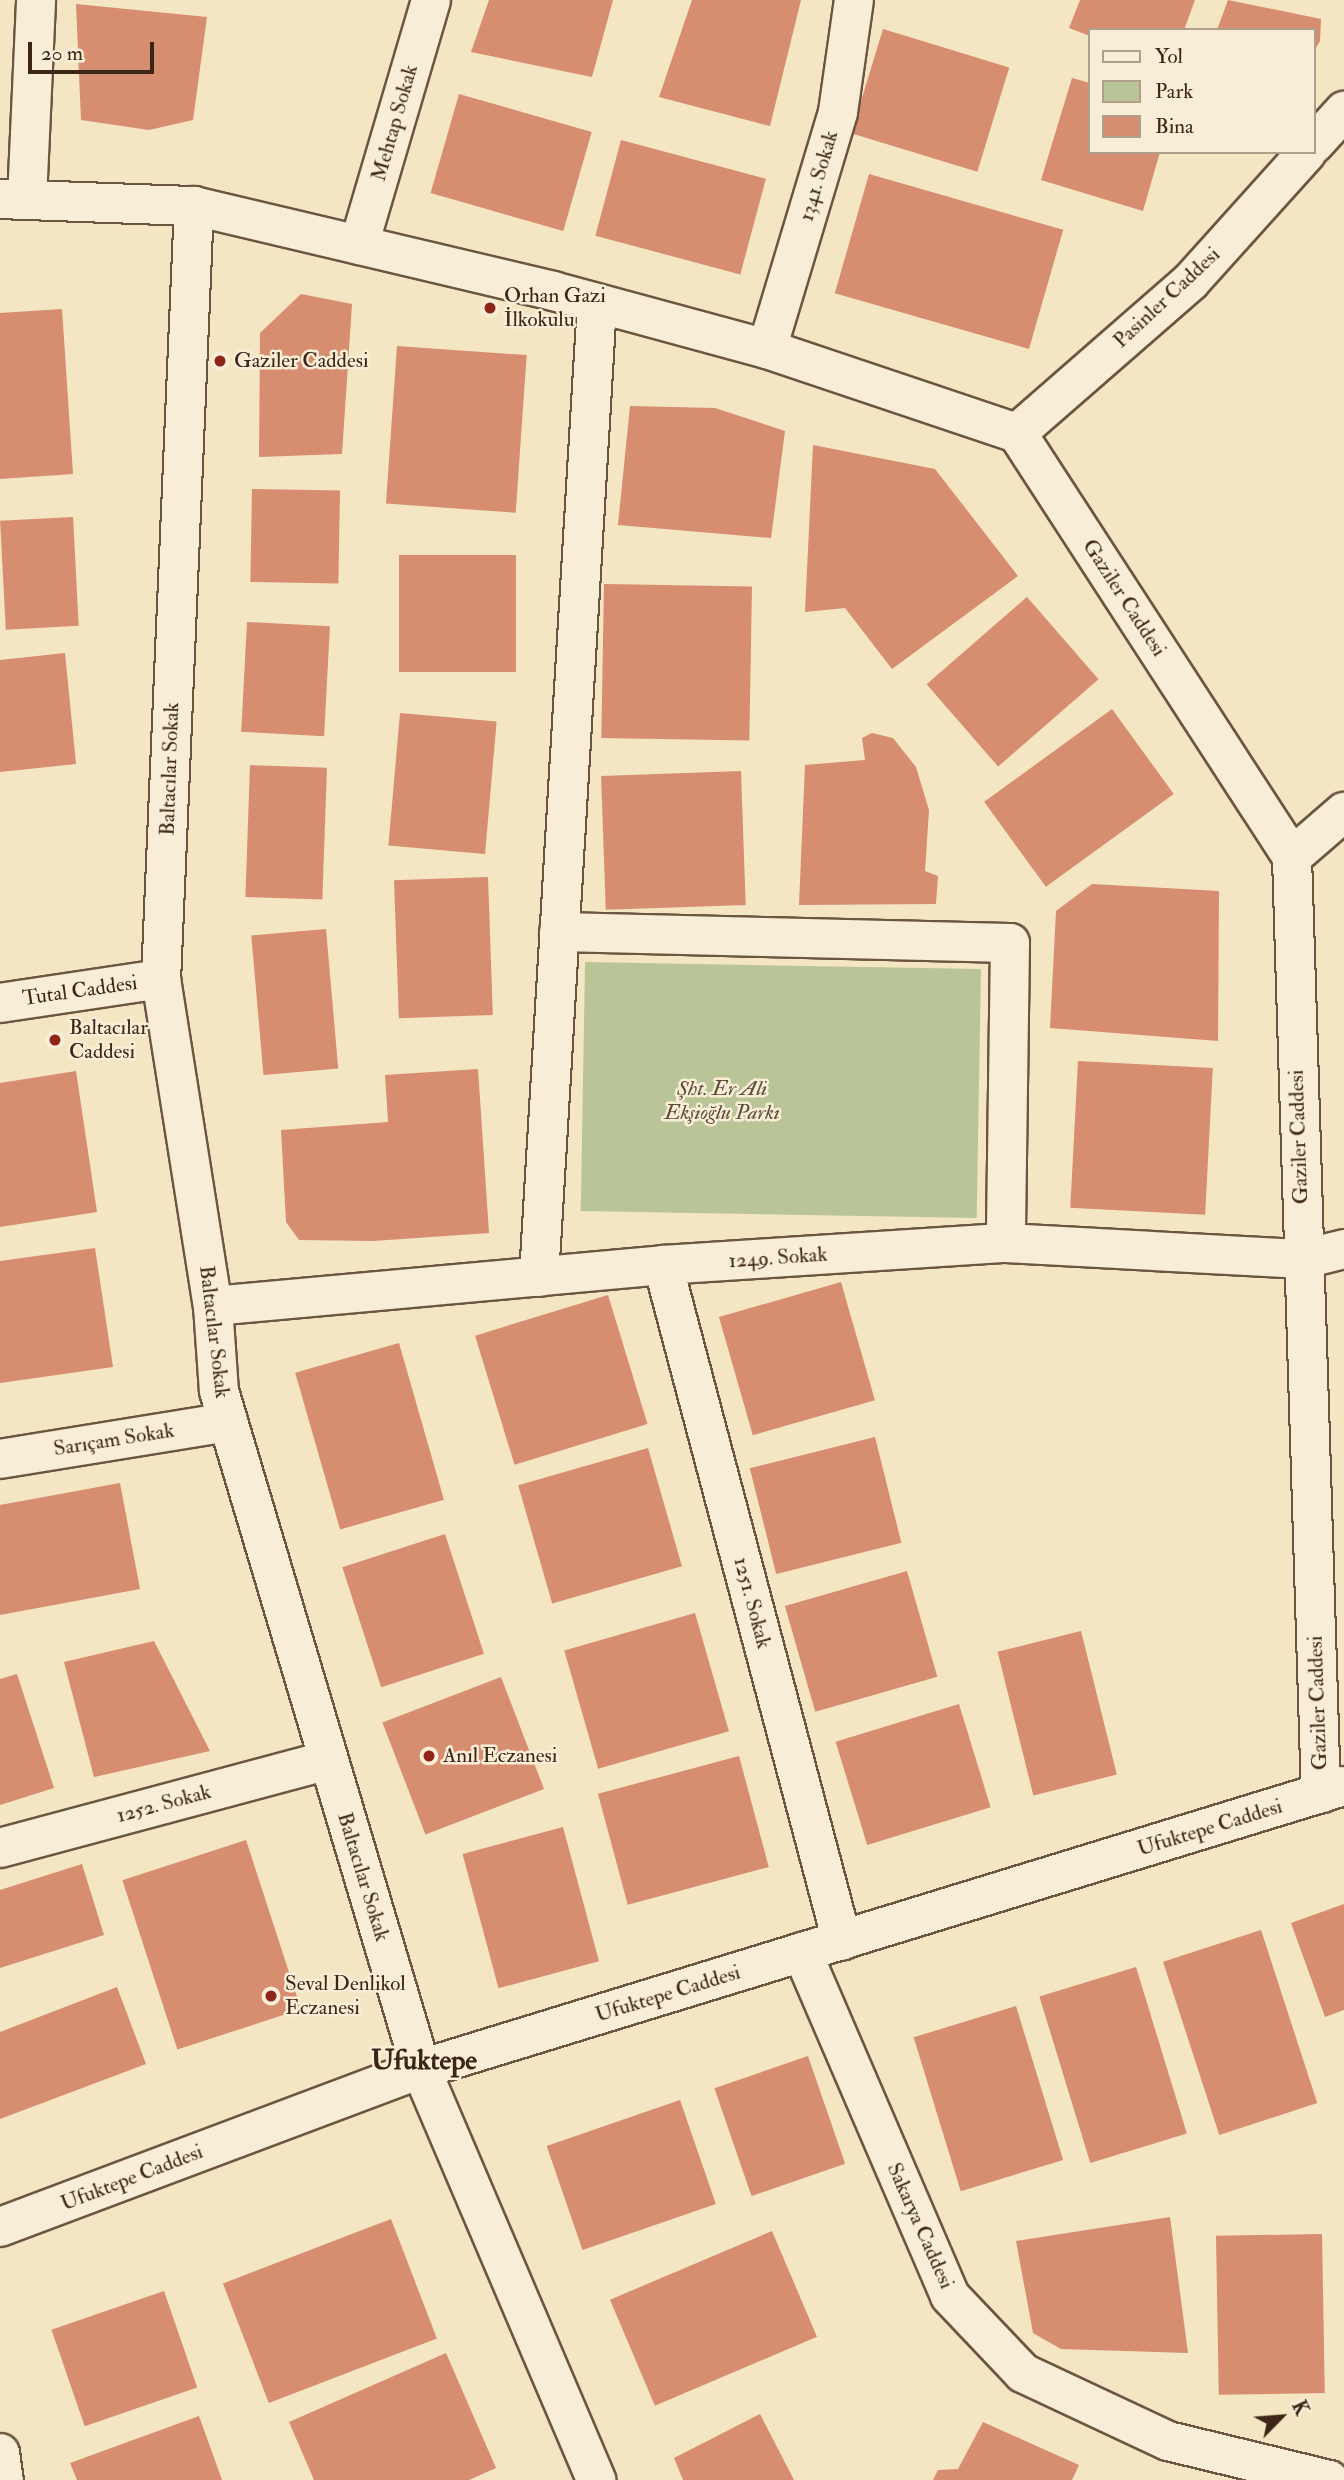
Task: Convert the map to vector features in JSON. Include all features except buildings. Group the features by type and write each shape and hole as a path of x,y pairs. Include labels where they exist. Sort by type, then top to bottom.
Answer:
{"street":[{"path":"36,0 13,199 194,206 553,291 767,349 1017,433"},
{"name":"Mehtap Sokak","path":"359,245 431,0"},
{"name":"1341. Sokak","path":"767,349 838,113 854,0"},
{"path":"1316,142 1344,111"},
{"name":"Pasinler Caddesi","path":"1017,433 1191,281 1305,154"},
{"name":"Baltacılar Sokak","path":"194,206 161,979 213,1306 219,1391 421,2069 597,2480"},
{"path":"539,1277 597,305"},
{"name":"Gaziler Caddesi","path":"1017,433 1292,857 1304,1259 1333,1790"},
{"path":"1292,857 1344,812"},
{"path":"559,932 1010,943 1006,1243"},
{"name":"Tutal Caddesi","path":"0,1003 161,979"},
{"name":"1249. Sokak","path":"213,1306 663,1265 1006,1243 1304,1259 1344,1249"},
{"name":"1251. Sokak","path":"663,1265 842,1941"},
{"name":"Sarıçam Sokak","path":"0,1459 228,1422"},
{"name":"1252. Sokak","path":"0,1848 328,1760"},
{"name":"Ufuktepe Caddesi","path":"0,2227 421,2069 1333,1790"},
{"name":"Sakarya Caddesi","path":"802,1952 950,2296 1023,2373 1168,2441 1329,2480"},
{"path":"0,2453 4,2480"}],"green space":[{"name":"Şht. Er Ali Ekşioğlu Parkı","path":"585,962 981,969 977,1218 581,1211"}],"place":[{"name":"Orhan Gazi İlkokulu","path":"490,308"},
{"name":"Gaziler Caddesi","path":"220,361"},
{"name":"Baltacılar Caddesi","path":"55,1040"},
{"name":"Anıl Eczanesi","path":"429,1756"},
{"name":"Seval Denlikol Eczanesi","path":"271,1996"}],"district":[{"name":"Ufuktepe","path":"424,2061"}]}
